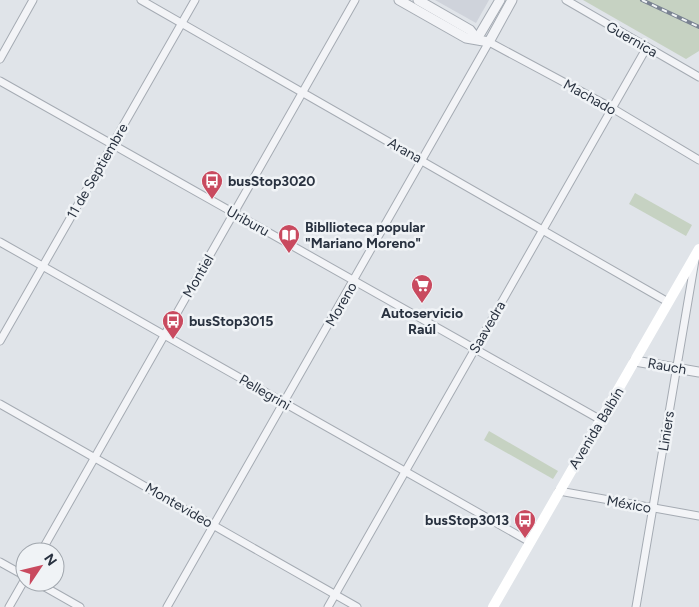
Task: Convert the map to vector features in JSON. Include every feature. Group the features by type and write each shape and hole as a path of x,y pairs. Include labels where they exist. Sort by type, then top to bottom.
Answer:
{"main road":[{"name":"Avenida Balbín","path":"493,607 697,252"}],"street":[{"path":"0,59 33,0"},
{"name":"Arana","path":"141,0 543,228 668,302"},
{"name":"11 de Septiembre","path":"0,341 195,0"},
{"name":"Montiel","path":"47,542 356,0"},
{"name":"Machado","path":"399,0 466,38 489,42 612,108 699,160"},
{"name":"Machado","path":"418,0 470,30 477,39"},
{"path":"477,39 500,0"},
{"name":"Moreno","path":"167,607 423,160 512,0"},
{"name":"Guernica","path":"566,0 699,77"},
{"name":"Saavedra","path":"328,607 647,47"},
{"name":"Uriburu","path":"0,81 601,420"},
{"name":"Pellegrini","path":"0,242 530,542"},
{"name":"Liniers","path":"636,607 697,252"},
{"name":"Rauch","path":"635,361 699,372"},
{"name":"Montevideo","path":"0,404 357,607"},
{"name":"México","path":"558,491 699,516"},
{"path":"0,562 15,572"},
{"path":"9,607 17,592"},
{"path":"54,592 80,607"}],"shaded area":[{"path":"435,0 489,0 476,23"}],"green space":[{"path":"583,0 699,0 699,51 686,59"},
{"path":"635,193 692,225 686,236 629,204"},
{"path":"489,431 558,471 553,479 484,440"}],"railway":[{"path":"642,0 699,27"}],"place":[{"name":"busStop3020","path":"212,200"},
{"name":"Bibllioteca popular \"Mariano Moreno\"","path":"289,254"},
{"name":"Autoservicio Raúl","path":"422,304"},
{"name":"busStop3015","path":"173,340"},
{"name":"busStop3013","path":"525,539"}]}
